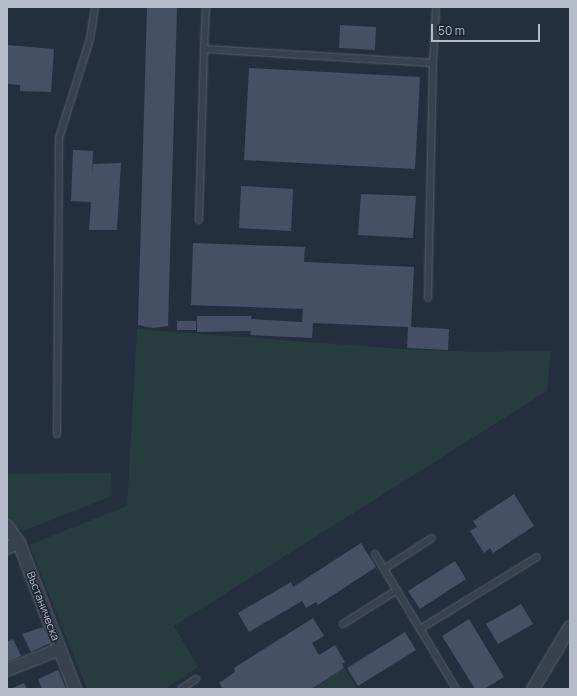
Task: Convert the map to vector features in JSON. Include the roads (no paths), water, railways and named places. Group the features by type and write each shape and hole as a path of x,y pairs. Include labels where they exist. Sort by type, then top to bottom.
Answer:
{"street":[{"name":"Въстаническа","path":"7,526 19,543 75,689"},
{"path":"7,548 19,543"},
{"path":"533,689 570,627"},
{"path":"7,670 60,649"}],"lane":[{"path":"57,434 59,138 90,39 95,7"},
{"path":"199,220 206,7"},
{"path":"428,298 433,63 436,7"},
{"path":"204,49 433,63"},
{"path":"384,569 432,538"},
{"path":"375,554 456,689"},
{"path":"420,629 537,557"},
{"path":"343,624 396,590"},
{"path":"181,689 196,679"}]}
